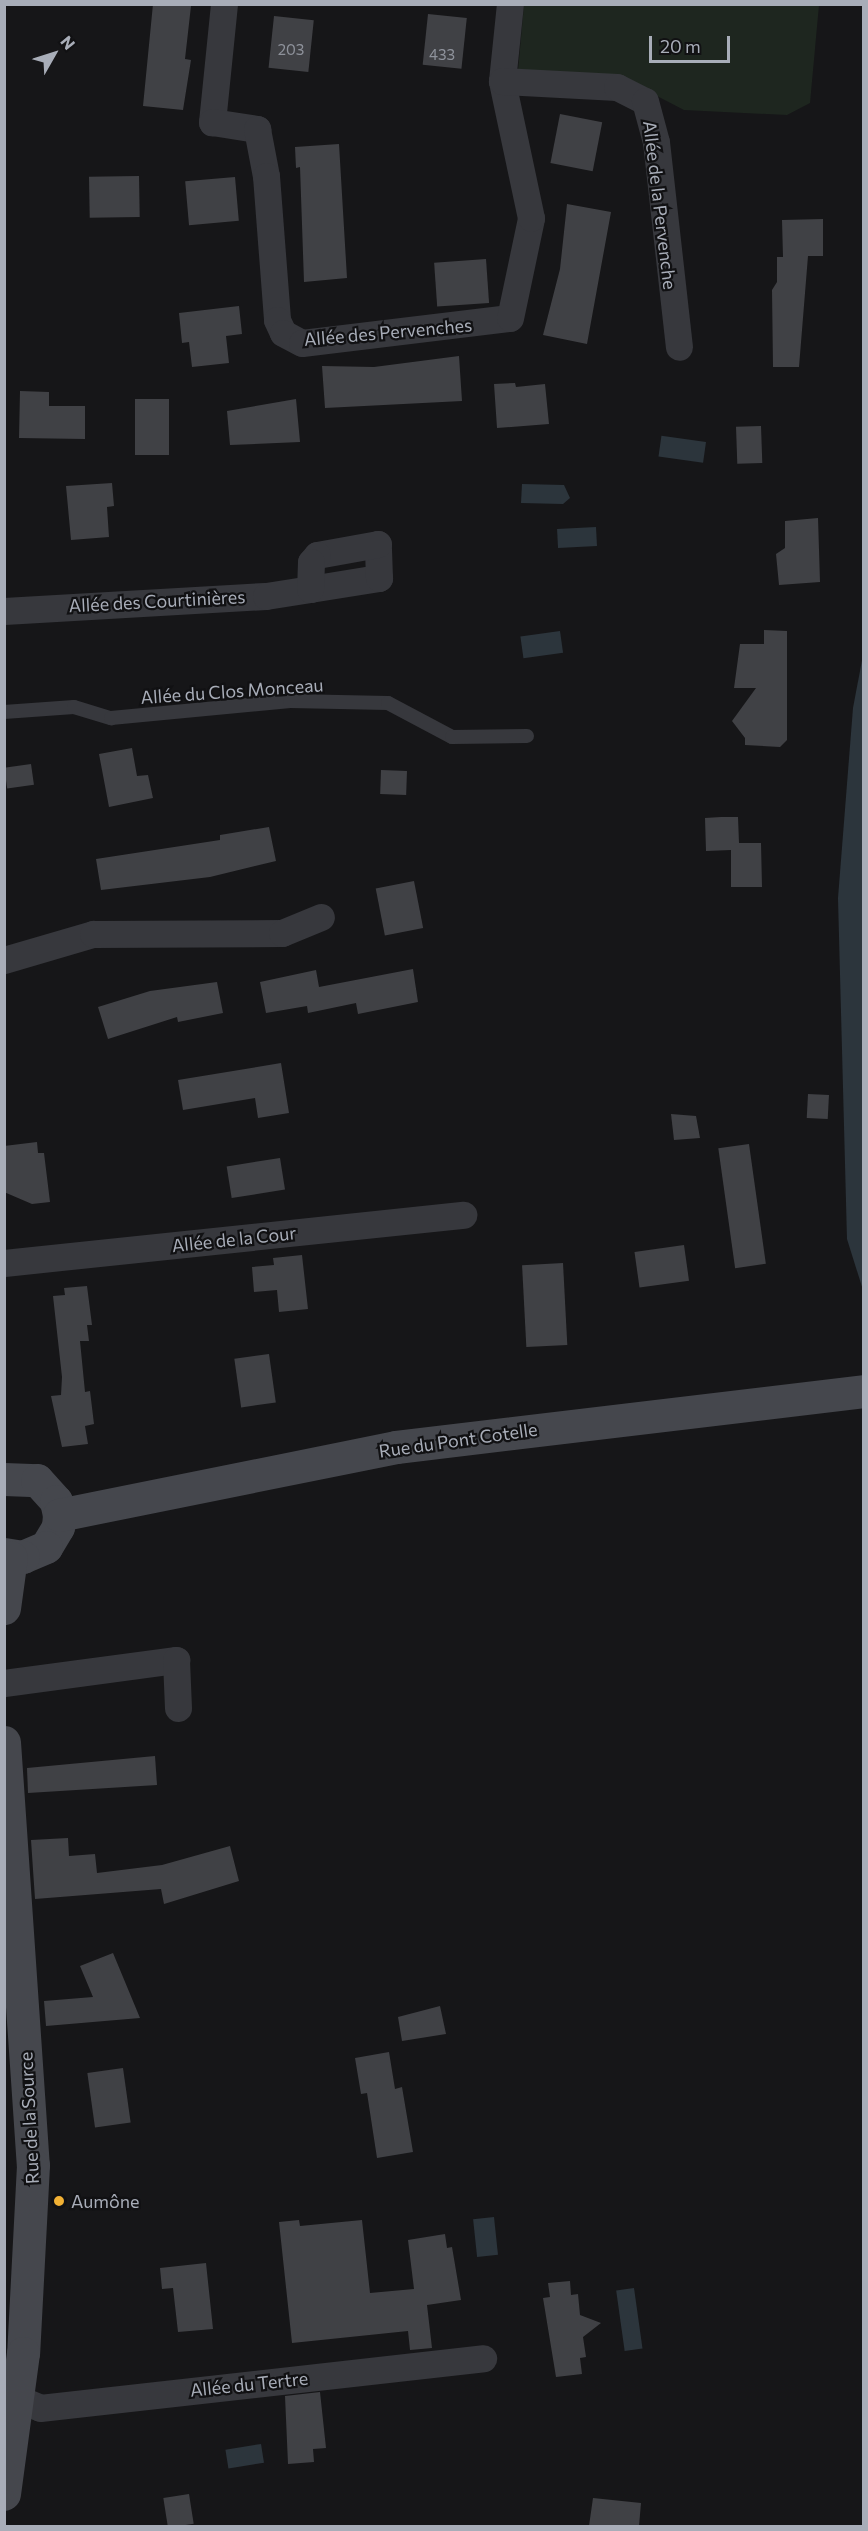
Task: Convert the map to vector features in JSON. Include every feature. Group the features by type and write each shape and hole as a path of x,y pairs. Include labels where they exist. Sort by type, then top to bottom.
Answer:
{"main road":[{"name":"Rue du Pont Cotelle","path":"59,1515 396,1447 862,1391"},
{"path":"4,1479 37,1480 56,1501 59,1515 54,1538 46,1547 35,1554 8,1556 4,1608"},
{"name":"Rue de la Source","path":"4,1742 33,2165 16,2290 17,2398 4,2494"}],"street":[{"name":"Allée des Pervenches","path":"224,4 212,122 257,129 266,176 277,320 283,333 302,343 510,318 531,218 502,81 510,4"},
{"name":"Allée de la Pervenche","path":"502,81 617,87 645,101 656,142 679,347"},
{"name":"Allée des Courtinières","path":"4,611 310,589"},
{"path":"4,960 93,934 282,933 321,917"},
{"name":"Allée de la Cour","path":"4,1263 463,1215"},
{"path":"4,1683 176,1660 178,1708"},
{"name":"Allée du Tertre","path":"17,2398 40,2408 483,2358"}],"lane":[{"name":"Allée du Clos Monceau","path":"4,712 74,707 111,718 290,701 388,703 452,737 527,736"}],"shaded area":[{"path":"524,5 819,5 810,103 787,115 684,110 630,82 518,71"},
{"path":"661,436 706,442 703,463 659,457"},
{"path":"522,484 564,485 570,498 563,504 521,503"},
{"path":"596,527 597,546 558,548 557,529"},
{"path":"560,631 563,653 523,658 520,637"},
{"path":"863,655 863,1290 847,1239 838,898 853,708"},
{"path":"494,2217 498,2255 477,2257 473,2219"},
{"path":"634,2288 642,2348 625,2351 616,2291"},
{"path":"261,2444 264,2463 228,2468 225,2450"}],"building":[{"path":"153,4 191,6 185,59 191,60 183,110 143,106"},
{"path":"428,14 467,18 461,69 423,65"},
{"path":"274,16 314,20 308,72 269,68"},
{"path":"560,114 602,122 593,171 550,163"},
{"path":"339,144 347,278 304,282 300,167 296,168 295,147"},
{"path":"139,176 140,217 90,218 89,177"},
{"path":"235,177 239,221 189,225 185,181"},
{"path":"567,204 611,212 587,344 543,335 560,269"},
{"path":"823,219 823,256 808,256 799,367 773,367 772,290 777,282 777,257 783,257 782,220"},
{"path":"486,259 489,303 437,307 434,263"},
{"path":"239,306 242,334 226,336 229,363 192,367 189,342 182,343 179,313"},
{"path":"459,356 462,401 325,408 322,366 374,367"},
{"path":"515,383 516,387 545,384 549,424 497,428 494,384"},
{"path":"20,391 49,392 49,406 85,406 85,439 19,438"},
{"path":"135,399 169,399 169,455 135,455"},
{"path":"296,399 300,442 230,445 227,411"},
{"path":"761,426 762,463 737,464 736,427"},
{"path":"112,483 114,506 107,507 109,537 71,540 66,486"},
{"path":"818,518 820,582 779,585 776,554 785,548 785,521"},
{"path":"764,630 787,631 787,740 780,747 745,745 745,738 732,721 756,688 734,688 740,644 764,644"},
{"path":"132,748 137,776 148,775 153,798 109,807 99,754"},
{"path":"31,764 34,785 7,789 4,768"},
{"path":"381,770 407,771 406,795 380,794"},
{"path":"738,817 739,843 761,843 762,887 731,887 731,850 706,851 705,818"},
{"path":"269,827 276,861 210,877 101,890 96,859 220,840 220,835"},
{"path":"414,881 423,928 385,936 376,888"},
{"path":"413,969 418,1002 358,1014 356,1003 308,1013 307,1006 266,1013 260,982 316,970 319,987"},
{"path":"217,982 223,1013 178,1022 177,1017 108,1039 98,1007 150,991"},
{"path":"281,1063 289,1113 258,1118 255,1098 183,1110 178,1080"},
{"path":"808,1094 829,1095 828,1119 807,1118"},
{"path":"671,1114 696,1116 700,1138 674,1140"},
{"path":"37,1142 38,1153 44,1153 50,1202 32,1204 4,1192 4,1146"},
{"path":"749,1144 766,1264 735,1268 718,1148"},
{"path":"280,1158 285,1190 232,1198 227,1166"},
{"path":"684,1245 689,1281 639,1288 634,1252"},
{"path":"302,1255 308,1309 279,1312 277,1290 254,1292 252,1267 274,1265 273,1258"},
{"path":"563,1263 567,1345 526,1347 522,1265"},
{"path":"87,1286 92,1325 87,1325 89,1341 80,1341 85,1392 90,1391 94,1424 85,1426 88,1444 62,1447 51,1396 61,1395 62,1377 53,1296 65,1295 64,1288"},
{"path":"269,1354 276,1403 241,1407 234,1359"},
{"path":"155,1756 157,1785 28,1793 27,1768"},
{"path":"68,1838 69,1856 95,1854 97,1873 162,1865 230,1846 239,1881 164,1904 161,1889 35,1899 31,1840"},
{"path":"113,1953 140,2018 46,2026 44,2001 93,1997 80,1966"},
{"path":"440,2006 446,2034 402,2041 398,2017"},
{"path":"389,2052 395,2089 402,2087 413,2152 377,2158 367,2093 361,2094 355,2058"},
{"path":"123,2068 131,2122 95,2127 87,2073"},
{"path":"299,2220 300,2226 362,2220 370,2293 414,2289 408,2240 445,2234 447,2248 452,2247 461,2300 427,2305 432,2348 410,2350 408,2331 292,2343 279,2222"},
{"path":"206,2263 213,2329 178,2332 173,2288 162,2289 160,2268"},
{"path":"570,2281 571,2295 578,2294 580,2315 601,2323 583,2337 586,2357 580,2358 582,2374 556,2377 543,2298 550,2297 548,2283"},
{"path":"320,2392 326,2448 313,2449 314,2462 288,2464 285,2396"},
{"path":"189,2494 194,2524 168,2526 163,2498"},
{"path":"593,2498 641,2503 639,2526 589,2526"}],"place":[{"name":"Aumône","path":"59,2201"}]}
